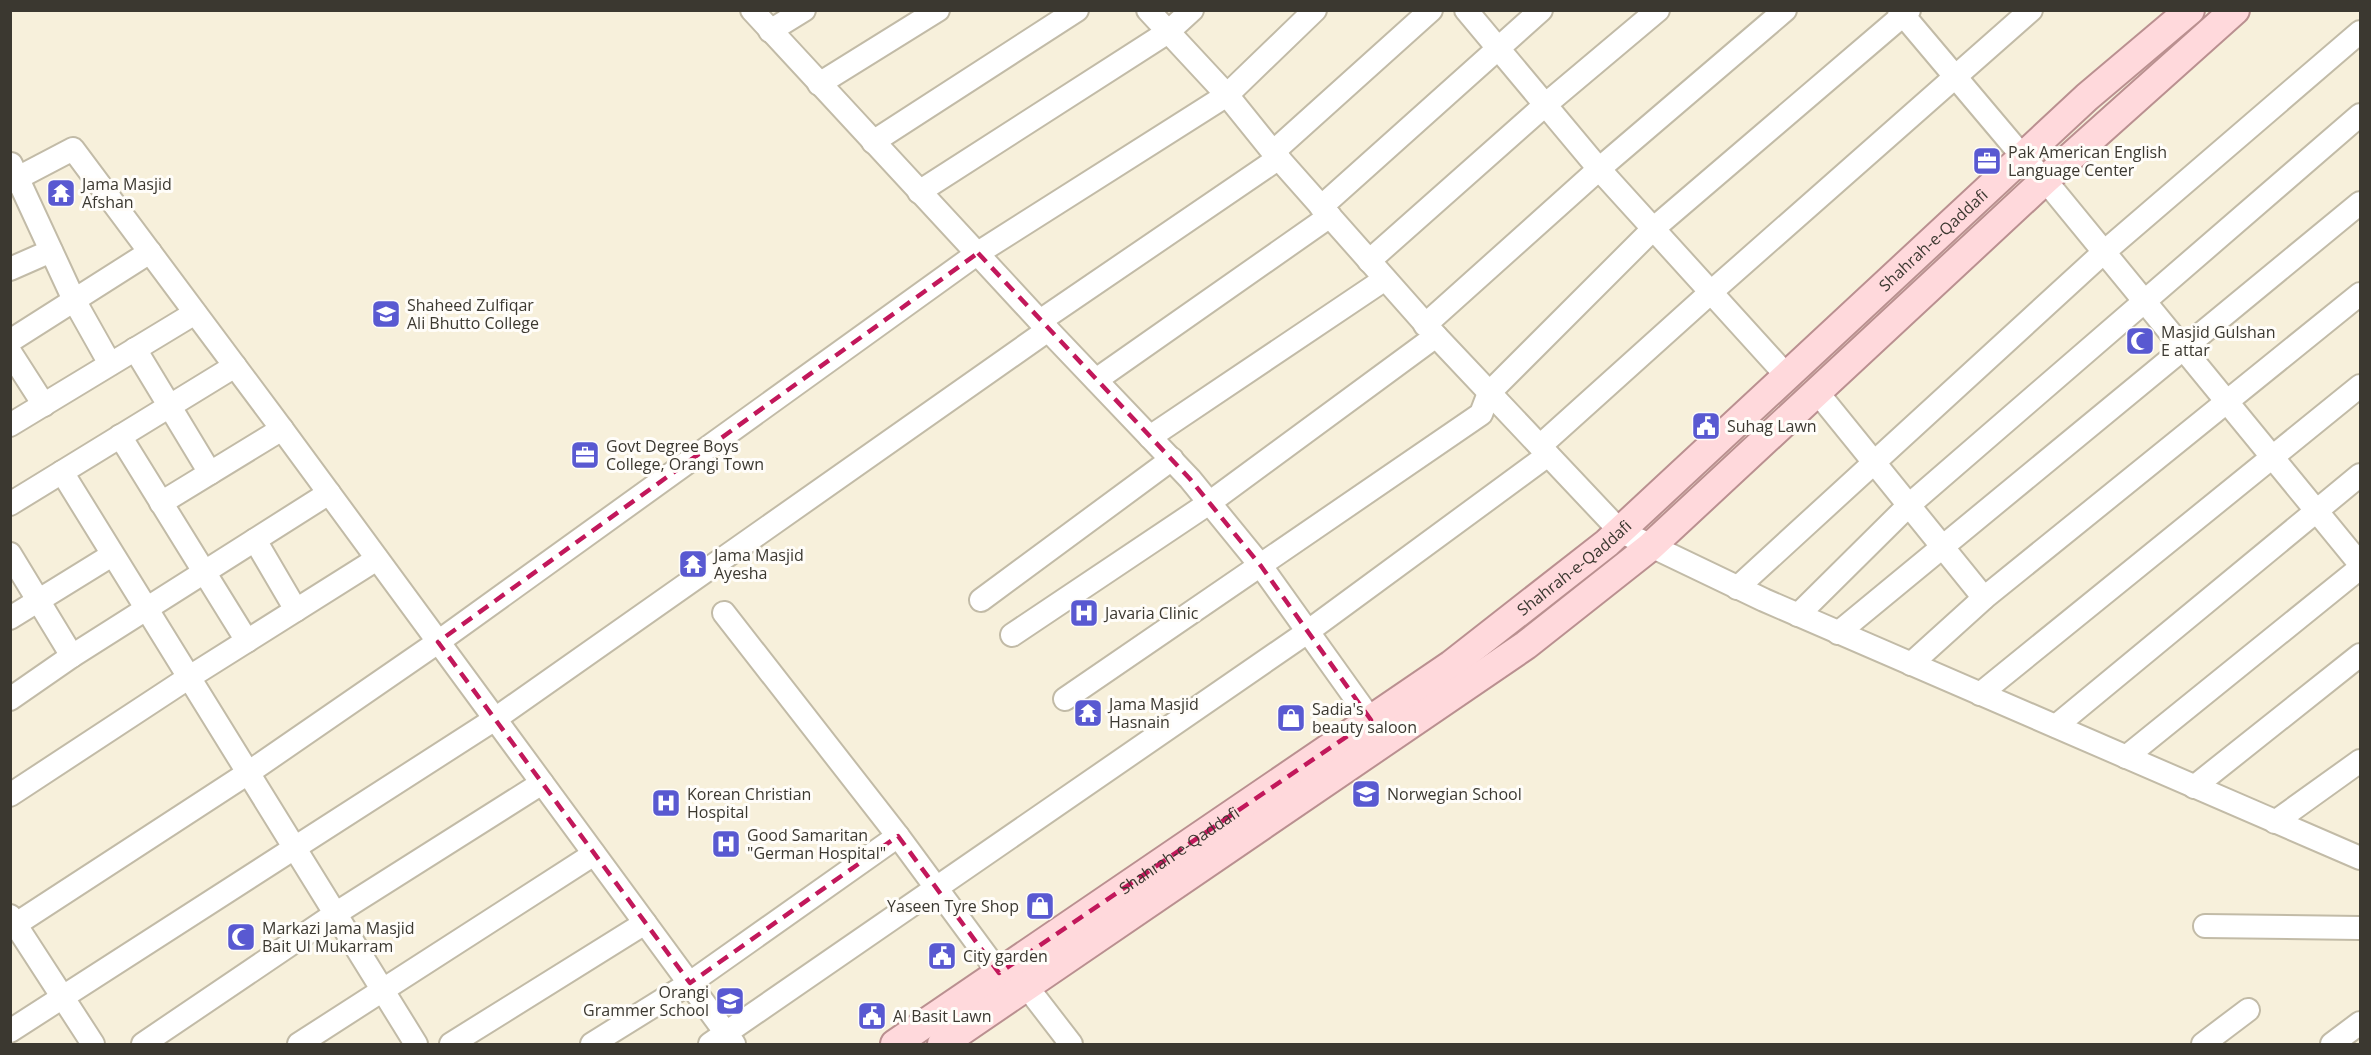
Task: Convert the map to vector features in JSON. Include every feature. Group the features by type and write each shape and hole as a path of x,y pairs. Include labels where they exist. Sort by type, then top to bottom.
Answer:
{"main road":[{"name":"Shahrah-e-Qaddafi","path":"942,1044 1012,975 1450,665 1620,531 2087,98 2190,10"},
{"name":"Shahrah-e-Qaddafi","path":"895,1044 1012,975 1526,645 1650,547 2045,180 2235,10"}],"street":[{"path":"752,10 1044,326 1172,459 1261,566 1371,720"},
{"path":"770,31 804,10"},
{"path":"819,84 938,10"},
{"path":"873,142 1077,10"},
{"path":"1148,10 1227,95 1276,155 1430,331 1620,531 1737,588 1838,633 2361,858"},
{"path":"919,192 1168,32 1192,10"},
{"path":"93,1044 12,923 248,772 438,642 978,253 1227,95 1315,10"},
{"path":"10,1031 495,719 1044,326 1276,155 1431,10"},
{"path":"1466,10 1599,169 1787,375"},
{"path":"1096,380 1326,212 1498,46 1541,10"},
{"path":"1369,261 1545,105 1658,10"},
{"path":"1012,635 1209,503 1430,331 1599,169 1785,10"},
{"path":"110,364 74,300 13,175 74,149 690,983 723,1041 937,889 1309,631 1544,451 1710,293 2031,10"},
{"path":"1065,699 1481,414 1489,393 1653,229 1904,12 1955,78 2045,180 2361,566 2126,757"},
{"path":"1737,588 2104,252 2361,32"},
{"path":"1798,615 1909,505 2361,115"},
{"path":"1838,633 2361,203"},
{"path":"10,269 51,251"},
{"path":"10,341 150,252"},
{"path":"1150,436 1385,279"},
{"path":"1911,664 1984,598 2361,294"},
{"path":"10,425 195,313"},
{"path":"135,349 210,473"},
{"path":"10,352 44,405"},
{"path":"10,504 235,366"},
{"path":"1980,694 2361,386"},
{"path":"1817,392 1984,598"},
{"path":"161,502 282,429"},
{"path":"120,436 247,641"},
{"path":"981,600 1172,459"},
{"path":"62,472 416,1044"},
{"path":"2056,726 2361,475"},
{"path":"10,699 72,656 329,493"},
{"path":"255,540 296,610"},
{"path":"10,554 72,656"},
{"path":"10,618 112,555"},
{"path":"10,795 188,678 377,559"},
{"path":"724,613 937,889 1071,1044"},
{"path":"2194,787 2361,655"},
{"path":"2275,822 2361,761"},
{"path":"143,1044 335,914 542,783"},
{"path":"592,1044 690,983 898,836"},
{"path":"299,1044 594,854"},
{"path":"451,1044 645,923"},
{"path":"2205,926 2361,928"},
{"path":"2203,1044 2248,1010"},
{"path":"2332,1044 2361,1023"}],"highlighted area":[{"path":"978,253 1190,479 1261,566 1371,720 999,973 898,836 690,983 438,642"}],"place":[{"name":"Pak American English Language Center","path":"1987,161"},
{"name":"Jama Masjid Afshan","path":"61,193"},
{"name":"Shaheed Zulfiqar Ali Bhutto College","path":"386,314"},
{"name":"Masjid Gulshan E attar","path":"2140,341"},
{"name":"Suhag Lawn","path":"1706,426"},
{"name":"Govt Degree Boys College, Orangi Town","path":"585,455"},
{"name":"Jama Masjid Ayesha","path":"693,564"},
{"name":"Javaria Clinic","path":"1084,613"},
{"name":"Jama Masjid Hasnain","path":"1088,713"},
{"name":"Sadia's beauty saloon","path":"1291,718"},
{"name":"Norwegian School","path":"1366,794"},
{"name":"Korean Christian Hospital","path":"666,803"},
{"name":"Good Samaritan \"German Hospital\"","path":"726,844"},
{"name":"Yaseen Tyre Shop","path":"1040,906"},
{"name":"Markazi Jama Masjid Bait Ul Mukarram","path":"241,937"},
{"name":"City garden","path":"942,956"},
{"name":"Orangi Grammer School","path":"730,1001"},
{"name":"Al Basit Lawn","path":"872,1016"}]}
